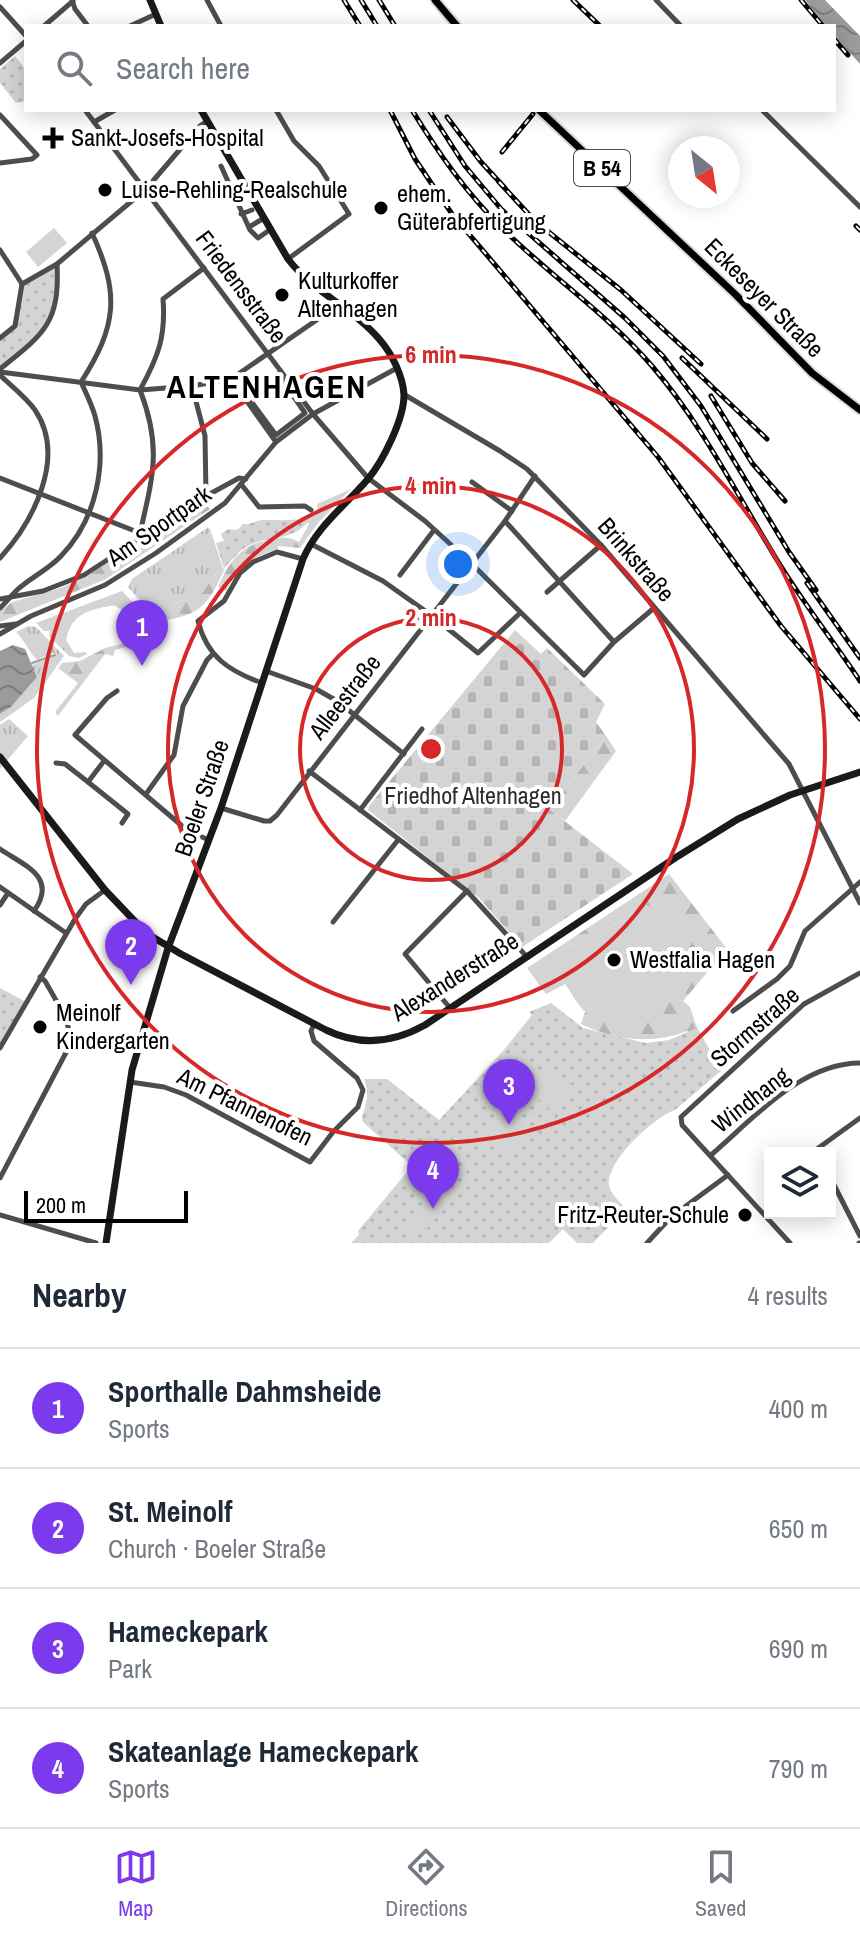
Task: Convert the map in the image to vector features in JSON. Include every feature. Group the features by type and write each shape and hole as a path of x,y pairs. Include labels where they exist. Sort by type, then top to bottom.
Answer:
{"main road":[{"path":"435,0 455,24"},
{"name":"Eckeseyer Straße","path":"541,112 736,295 812,373 860,410"}],"street":[{"path":"150,0 160,24"},
{"path":"207,0 220,24"},
{"path":"656,0 679,24"},
{"path":"46,24 73,1 86,24"},
{"path":"0,7 24,36"},
{"path":"134,24 156,14"},
{"path":"0,63 24,40"},
{"name":"Friedensstraße","path":"86,112 313,414 368,478 471,563 584,675 614,642"},
{"path":"94,122 112,112"},
{"path":"202,112 288,259 307,281 376,335 397,368 404,395"},
{"path":"277,112 294,141 319,166 349,214 288,259"},
{"path":"764,112 860,207"},
{"path":"0,115 34,150 36,157 0,163"},
{"path":"22,284 57,264 146,189 207,121"},
{"path":"221,166 249,227 258,238 271,229"},
{"path":"231,191 245,185"},
{"path":"241,214 252,210"},
{"path":"249,227 264,218"},
{"path":"81,382 100,352 111,312 109,277 92,233"},
{"path":"0,250 22,284 15,326 0,338"},
{"path":"0,372 37,340 46,327 56,303 57,264"},
{"path":"142,535 155,466 151,426 140,390 163,342 163,299 204,268"},
{"path":"0,372 140,390 231,379 321,317 334,303"},
{"path":"0,599 43,591 72,581 206,496 239,478 244,481 276,442 313,414 397,368"},
{"path":"0,372 34,407 43,428 46,459 40,494 28,521 0,558"},
{"path":"278,374 305,413 276,435 248,397 278,374"},
{"path":"231,379 276,442"},
{"path":"62,380 62,390"},
{"path":"0,608 62,555 90,512 97,486 100,454 95,415 81,382"},
{"path":"192,386 205,436 206,496"},
{"name":"Brinkstraße","path":"404,395 500,451 535,476 601,545 774,745 804,790 860,903"},
{"name":"Boeler Straße","path":"106,1243 129,1082 168,948 221,808 303,559 310,543 368,478 394,432 404,395"},
{"name":"Alleestraße","path":"221,808 270,821 505,521 535,476"},
{"path":"0,478 142,535"},
{"name":"Am Sportpark","path":"0,634 118,578 214,512 244,481 259,507 305,506 311,510"},
{"path":"472,482 512,511"},
{"path":"505,521 614,642 654,608"},
{"path":"400,575 434,530"},
{"path":"310,543 383,581 478,653 520,613"},
{"path":"547,592 601,545"},
{"path":"262,683 236,674 214,654 198,622 224,601 240,573 253,562 277,552 303,559"},
{"name":"Am Sportpark","path":"0,626 17,625"},
{"path":"146,794 174,755 183,706 207,660 214,654"},
{"path":"266,671 316,689 355,714 404,754"},
{"path":"117,691 107,698 75,735 188,831 209,840"},
{"path":"360,810 422,729"},
{"name":"Alexanderstraße","path":"1,758 105,890 140,927 168,948 314,1024 350,1039 385,1040 417,1030 704,839 750,813 804,790 860,772"},
{"path":"88,782 104,761"},
{"path":"56,763 65,764 128,814 122,823"},
{"path":"309,771 467,891 527,957"},
{"path":"333,922 398,840"},
{"path":"0,849 40,878 43,897 34,911"},
{"path":"733,1011 790,966 805,931 860,882"},
{"path":"0,887 66,933"},
{"path":"0,1048 82,908 105,890"},
{"path":"450,1008 405,954 467,891"},
{"path":"0,905 8,893"},
{"name":"Stormstraße","path":"711,1155 682,1125 681,1117 804,1004 860,973"},
{"path":"0,1178 71,1043 65,1020 40,977"},
{"name":"Am Pfannenofen","path":"129,1082 164,1087 186,1095 310,1162 358,1107 363,1090 357,1078 314,1041 311,1031 314,1024"},
{"name":"Windhang","path":"711,1155 787,1090 830,1068 860,1063"},
{"path":"822,1147 860,1118"},
{"path":"711,1155 790,1243"},
{"path":"647,1243 671,1217 728,1175"},
{"path":"836,1189 860,1236"},
{"path":"0,1215 96,1243"}],"green space":[{"path":"15,56 24,67 24,101 16,103 0,83 0,69"},
{"path":"54,228 67,243 38,267 26,252"},
{"path":"57,264 58,289 46,327 0,369 0,339 15,326 22,284"},
{"path":"351,489 318,523 300,548 278,546 278,549 246,565 226,591 218,587 231,563 242,551 276,538 299,542 309,524 302,517 315,516 317,504"},
{"path":"202,501 210,509 106,579 0,622 0,611 12,602 61,588 89,575"},
{"path":"306,518 308,522 301,529 248,546 224,568 216,543 224,541 221,534 228,529 237,530 243,524 260,520"},
{"path":"207,528 210,529 222,565 203,592 178,602 158,618 158,614 153,615 128,587 132,579"},
{"path":"222,565 224,570 216,588 201,607 176,618 158,618 178,602 203,592"},
{"path":"122,591 146,617 141,621 129,620 113,606 84,613 70,628 66,640 74,653 86,652 79,658 69,656 49,636 50,631 44,631 36,623"},
{"path":"145,622 151,624 135,649 130,646 115,650 113,656 105,654 58,716 55,712 78,683 58,668 62,663 80,661 105,648 133,641"},
{"path":"28,626 36,627 64,656 34,698 0,722 0,714 11,707 37,677 32,665 57,655 53,653 37,660 16,632"},
{"name":"Friedhof Altenhagen","path":"515,630 541,654 547,648 605,704 596,722 606,736 549,809 633,874 522,947 479,898 368,810"},
{"path":"9,719 28,736 0,769 0,725"},
{"path":"606,736 616,751 565,821 549,809"},
{"path":"669,874 727,949 683,1001 690,1007 696,1025 721,1071 687,1031 660,1038 633,1039 607,1034 581,1024 585,1012 611,1020 636,1013 673,985 682,974 690,954 685,938 674,925 646,905 578,946 562,945"},
{"name":"Westfalia Hagen","path":"646,905 674,923 685,937 691,953 689,962 674,983 638,1012 617,1021 594,1016 581,1007 565,984 546,994 527,968 562,945 578,946"},
{"path":"0,988 26,1002 0,1048"},
{"path":"551,1003 583,1028 646,1043 669,1040 697,1028 721,1071 643,1132 621,1155 609,1179 610,1189 626,1209 593,1243 577,1243 563,1229 549,1243 351,1243 412,1166 363,1122 367,1094 364,1079 387,1079 439,1120 503,1051 532,1015 529,1012"},
{"path":"550,1065 578,1090 555,1114 528,1089"},
{"path":"508,1109 530,1129 510,1152 487,1132"},
{"path":"449,1184 454,1189 447,1209 424,1230 409,1232 406,1228 408,1221 432,1201 444,1185"}],"water":[{"path":"805,0 825,0 860,36 860,64 836,37 836,24 824,24"},
{"path":"13,645 25,649 37,677 11,707 0,714 0,651"}],"waterway":[{"path":"32,663 55,655"}],"railway":[{"path":"344,0 359,24"},
{"path":"361,0 376,24"},
{"path":"379,0 394,24"},
{"path":"573,0 598,24"},
{"path":"801,0 821,24"},
{"path":"836,41 848,55"},
{"path":"391,112 415,159 452,214 658,457 781,626 860,719"},
{"path":"413,112 454,173 491,216 635,347 670,388 717,458 784,571 860,681"},
{"path":"430,112 465,166 502,210 625,318 663,356 701,406 789,552 816,590"},
{"path":"502,152 533,114"},
{"path":"447,117 505,188"},
{"path":"499,182 535,221 621,290 701,364"},
{"path":"856,226 860,230"},
{"path":"682,358 767,439"},
{"path":"711,396 752,463 785,501"},
{"path":"807,583 860,658"}],"place":[{"name":"Sankt-Josefs-Hospital","path":"53,138"},
{"name":"Luise-Rehling-Realschule","path":"105,190"},
{"name":"ehem. Güterabfertigung","path":"381,208"},
{"name":"Kulturkoffer Altenhagen","path":"282,295"},
{"name":"Sporthalle Dahmsheide","path":"142,666"},
{"name":"Westfalia Hagen","path":"614,960"},
{"name":"St. Meinolf","path":"131,985"},
{"name":"Meinolf Kindergarten","path":"40,1027"},
{"name":"Hameckepark","path":"509,1125"},
{"name":"Skateanlage Hameckepark","path":"433,1209"},
{"name":"Fritz-Reuter-Schule","path":"745,1215"}],"district":[{"name":"ALTENHAGEN","path":"267,387"}]}
